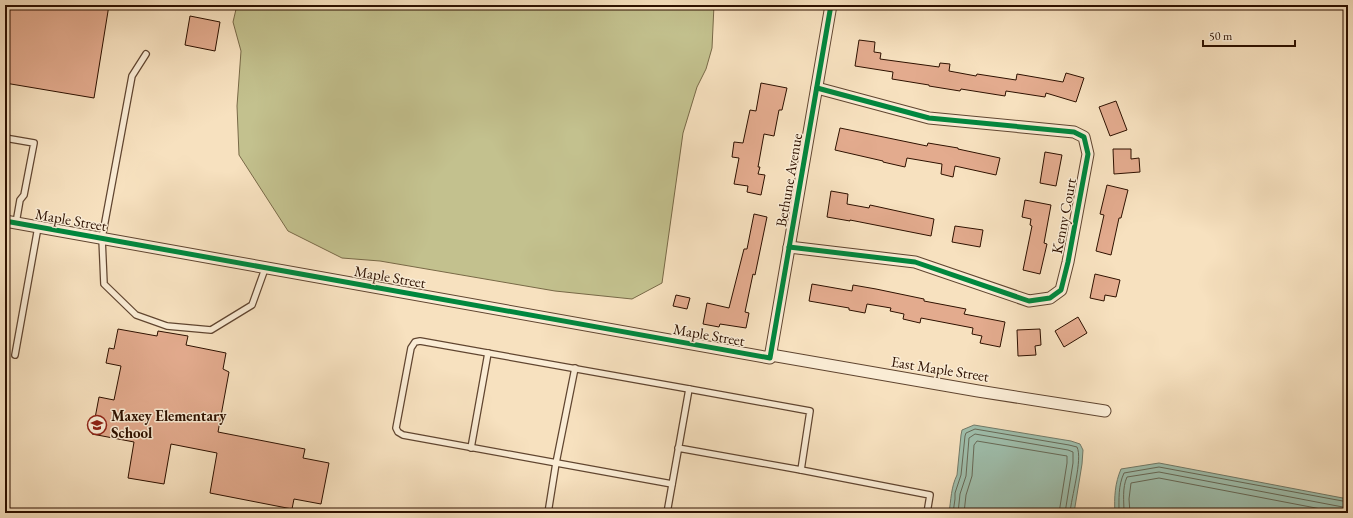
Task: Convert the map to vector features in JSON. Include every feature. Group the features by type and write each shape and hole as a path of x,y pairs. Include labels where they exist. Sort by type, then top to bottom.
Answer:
{"street":[{"name":"Bethune Avenue","path":"770,357 831,5"},
{"name":"Kenny Court","path":"790,247 915,262 1029,301 1050,298 1061,290 1068,262 1088,154 1084,137 1074,132 929,118 817,88"},
{"name":"Maple Street","path":"5,221 266,266 770,357"},
{"name":"East Maple Street","path":"770,357 1105,411"}],"lane":[{"path":"146,54 132,76 102,238 104,284 136,315 167,326 211,330 252,305 266,266"},
{"path":"5,138 34,143 24,195 20,200 16,223"},
{"path":"15,355 38,227"},
{"path":"672,484 403,435 398,432 396,428 411,348 415,342 420,341 810,411 801,470"},
{"path":"471,448 488,353"},
{"path":"548,513 556,463 575,368"},
{"path":"667,513 689,390"},
{"path":"678,448 930,495 927,513"}],"shaded area":[{"path":"237,5 714,5 712,48 706,69 697,87 683,133 662,283 632,299 555,291 380,261 342,258 288,231 239,155 237,106 241,51 233,22"}],"water":[{"path":"974,425 1071,441 1080,444 1083,450 1082,464 1074,513 949,513 952,489 957,475 962,430"},
{"path":"1159,463 1348,499 1348,513 1115,513 1115,490 1121,469"}],"building":[{"path":"5,5 109,5 94,98 5,83"},
{"path":"190,16 220,22 215,51 185,45"},
{"path":"859,40 875,42 874,52 881,53 880,59 939,67 940,63 950,64 949,71 976,76 977,74 1016,80 1017,74 1063,82 1066,73 1084,78 1076,102 1046,93 1045,97 1006,91 1005,96 961,89 960,91 929,86 892,79 893,72 855,66"},
{"path":"761,83 787,88 782,110 779,110 774,136 764,134 758,167 760,167 758,174 765,175 761,195 747,192 748,186 734,184 739,158 732,157 734,142 743,143 750,110 756,111"},
{"path":"1116,101 1127,130 1110,136 1099,107"},
{"path":"840,128 927,146 928,143 958,148 1000,158 996,175 955,166 953,177 941,174 942,164 907,158 905,167 835,150"},
{"path":"1113,149 1131,149 1131,159 1139,158 1140,172 1114,174"},
{"path":"1045,152 1062,155 1056,186 1040,183"},
{"path":"1107,185 1128,190 1121,218 1119,218 1111,255 1096,251 1104,215 1100,214"},
{"path":"831,191 848,194 847,204 869,208 870,205 934,219 931,236 827,217"},
{"path":"1025,200 1051,205 1044,243 1047,244 1040,274 1023,270 1032,226 1030,225 1031,219 1022,217"},
{"path":"754,214 767,217 755,275 753,274 745,312 749,313 746,328 720,324 719,327 703,324 707,303 729,308 744,249 747,249"},
{"path":"955,226 983,230 980,247 952,242"},
{"path":"1095,274 1120,280 1116,297 1105,295 1104,301 1090,298"},
{"path":"812,284 852,291 853,285 876,289 924,299 924,301 966,309 964,314 1005,322 1000,347 980,343 982,336 972,334 973,328 921,318 920,323 903,319 904,314 890,311 891,308 867,304 865,313 849,310 849,308 809,301"},
{"path":"676,295 690,298 687,309 673,306"},
{"path":"1078,317 1087,333 1064,347 1055,331"},
{"path":"118,329 157,336 158,331 188,336 186,345 226,353 223,369 229,372 218,432 305,449 303,458 329,463 321,504 294,499 292,509 210,493 217,453 171,444 164,484 128,478 134,442 92,434 99,397 114,400 121,366 106,363 109,348 114,349"},
{"path":"1040,329 1041,345 1035,346 1036,355 1018,356 1017,330"}],"cycle path":[{"path":"5,221 770,358 831,5"},
{"path":"789,247 915,262 1029,301 1050,298 1061,290 1068,262 1088,154 1084,137 1074,132 929,118 817,88"}],"place":[{"name":"Maxey Elementary School","path":"97,425"}]}
